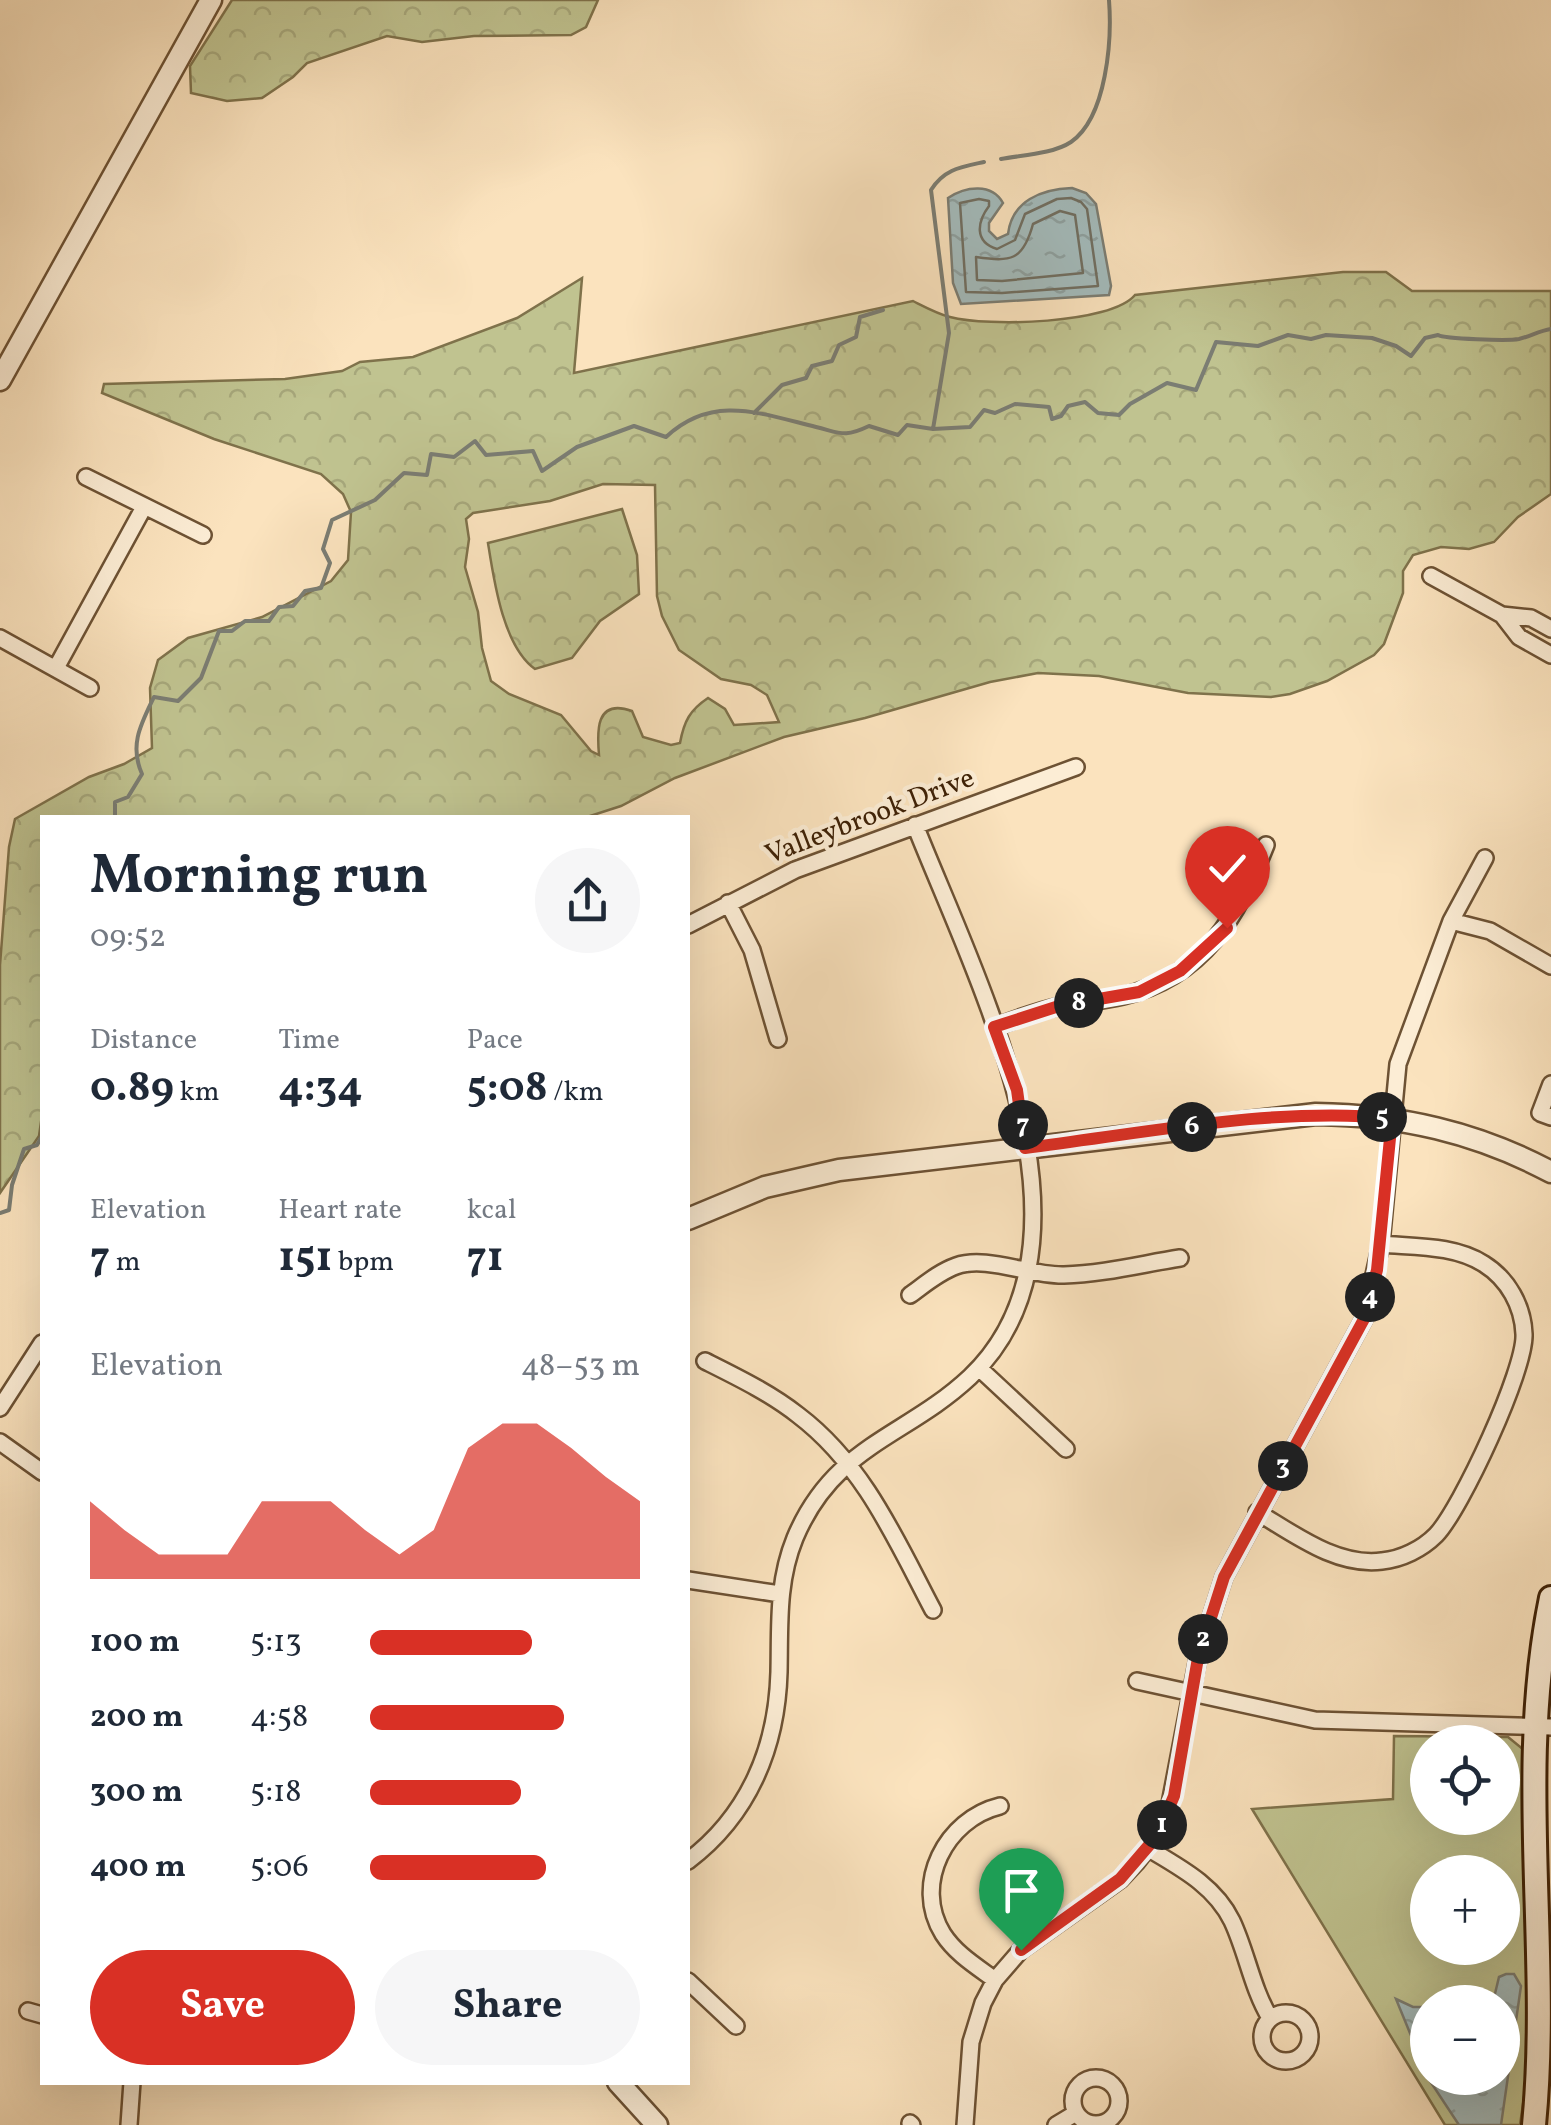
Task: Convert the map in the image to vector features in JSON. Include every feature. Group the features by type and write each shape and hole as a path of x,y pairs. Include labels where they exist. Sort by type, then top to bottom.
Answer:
{"main road":[{"path":"1534,2125 1543,2061 1546,1994 1540,1658 1551,1598"}],"street":[{"path":"2,372 211,0"},
{"path":"86,477 203,535"},
{"path":"56,668 144,507"},
{"path":"1431,576 1502,614 1531,618 1551,629"},
{"path":"1502,614 1519,638 1551,655"},
{"path":"0,638 90,688"},
{"name":"Valleybrook Drive","path":"690,924 795,870 1076,768"},
{"path":"690,1860 740,1806 768,1751 777,1706 780,1594 796,1538 810,1509 848,1464 870,1445 934,1405 978,1368 1017,1308 1026,1272 1033,1236 1017,1090 915,826"},
{"path":"994,1027 1059,1006 1139,992 1180,971 1227,928 1266,844"},
{"path":"966,2125 971,2042 995,1980 1021,1950 1120,1879 1149,1849 1174,1796 1198,1658 1224,1577 1354,1342 1371,1296 1398,1064 1451,921 1485,858"},
{"path":"728,902 752,950 778,1039"},
{"path":"1451,921 1490,931 1551,966"},
{"path":"1551,1084 1540,1113 1551,1117"},
{"path":"690,1218 728,1200 798,1178 1282,1117 1392,1118 1465,1134 1551,1172"},
{"path":"1257,1512 1328,1553 1380,1562 1408,1554 1433,1538 1448,1521 1470,1476 1522,1360 1524,1337 1519,1308 1501,1278 1471,1257 1454,1251 1380,1244"},
{"path":"910,1295 938,1274 966,1263 980,1262 1026,1272 1084,1274 1180,1258"},
{"path":"0,1408 40,1346"},
{"path":"705,1361 802,1417 848,1464 888,1522 934,1610"},
{"path":"978,1368 1066,1449"},
{"path":"0,1442 40,1471"},
{"path":"690,1580 780,1594"},
{"path":"1137,1681 1314,1720 1543,1727"},
{"path":"995,1980 961,1956 944,1936 934,1908 932,1887 945,1844 972,1816 1000,1806"},
{"path":"1149,1849 1196,1879 1221,1904 1270,2018"},
{"path":"690,1983 736,2026"},
{"path":"129,2125 132,2085"},
{"path":"621,2085 657,2125"},
{"path":"1056,2125 1076,2113"}],"green space":[{"path":"232,0 598,0 586,27 571,35 474,36 422,42 387,36 307,63 262,98 227,101 191,93 190,66"},
{"path":"1343,272 1386,272 1412,291 1551,291 1551,494 1518,517 1494,542 1469,549 1441,547 1413,555 1403,571 1403,593 1384,644 1374,655 1327,681 1290,694 1271,697 1188,693 1099,676 1038,673 990,682 784,737 675,778 621,806 593,815 40,815 40,1129 0,1193 0,965 9,847 15,819 89,777 152,748 150,688 158,660 188,638 262,617 331,581 348,560 351,512 343,494 321,474 214,439 102,393 104,384 285,379 342,371 360,362 413,357 517,318 582,278 574,373 913,301 950,317 991,322 1047,321 1122,305 1135,295","holes":["603,484 655,485 657,596 679,650 721,679 751,685 767,695 779,722 734,725 725,709 708,698 689,717 680,743 671,745 643,737 632,711 611,709 601,720 599,755 591,751 561,715 509,694 491,681 465,567 469,539 466,519 473,513 550,501"]},
{"path":"622,509 637,555 639,594 600,621 572,658 535,669 524,659 508,629 488,543"},
{"path":"1394,1736 1410,1736 1410,1835 1520,1835 1520,1747 1524,1750 1537,2006 1520,2125 1445,2125 1427,2095 1520,2095 1520,1985 1410,1985 1410,2068 1252,1809 1393,1799"}],"water":[{"path":"978,188 998,197 1003,203 989,223 989,231 997,239 1008,234 1015,213 1030,199 1072,188 1086,193 1096,204 1111,286 1109,295 961,304 953,283 948,198"},
{"path":"1514,1974 1521,1986 1520,1993 1520,1985 1497,1985 1499,1977"},
{"path":"1396,1999 1410,2006 1410,2033"},
{"path":"1439,2095 1505,2095 1501,2125 1459,2125"}],"waterway":[{"path":"1001,159 1055,149 1071,142 1083,130 1093,115 1105,76 1109,0"},
{"path":"933,429 949,333 931,190 947,173 984,162"},
{"path":"754,413 782,385 806,378 812,366 832,361 839,345 856,337 860,317 883,310"},
{"path":"115,815 115,802 128,797 142,774 137,744 154,697 178,701 201,678 219,631 232,631 245,621 269,621 279,607 293,606 305,591 321,588 330,563 323,549 332,520 375,500 404,473 427,475 431,454 454,457 475,441 486,455 533,451 542,471 577,447 634,426 666,437 701,415 719,411 756,413 842,433 869,426 898,435 907,425 933,429 970,427 984,410 995,413 1015,404 1049,407 1052,419 1061,416 1068,406 1085,402 1098,413 1119,415 1130,404 1167,383 1196,390 1216,342 1258,346 1288,335 1311,339 1326,335 1372,338 1411,356 1425,338 1438,335 1513,340 1551,329"},
{"path":"0,1213 9,1210 12,1185 24,1149 37,1145 40,1140"}],"route":[{"path":"1021,1950 1120,1879 1157,1836 1174,1796 1198,1658 1224,1577 1354,1342 1377,1270 1392,1118 1316,1114 1025,1148 1017,1090 994,1027 1059,1006 1139,992 1180,971 1227,928"}]}
